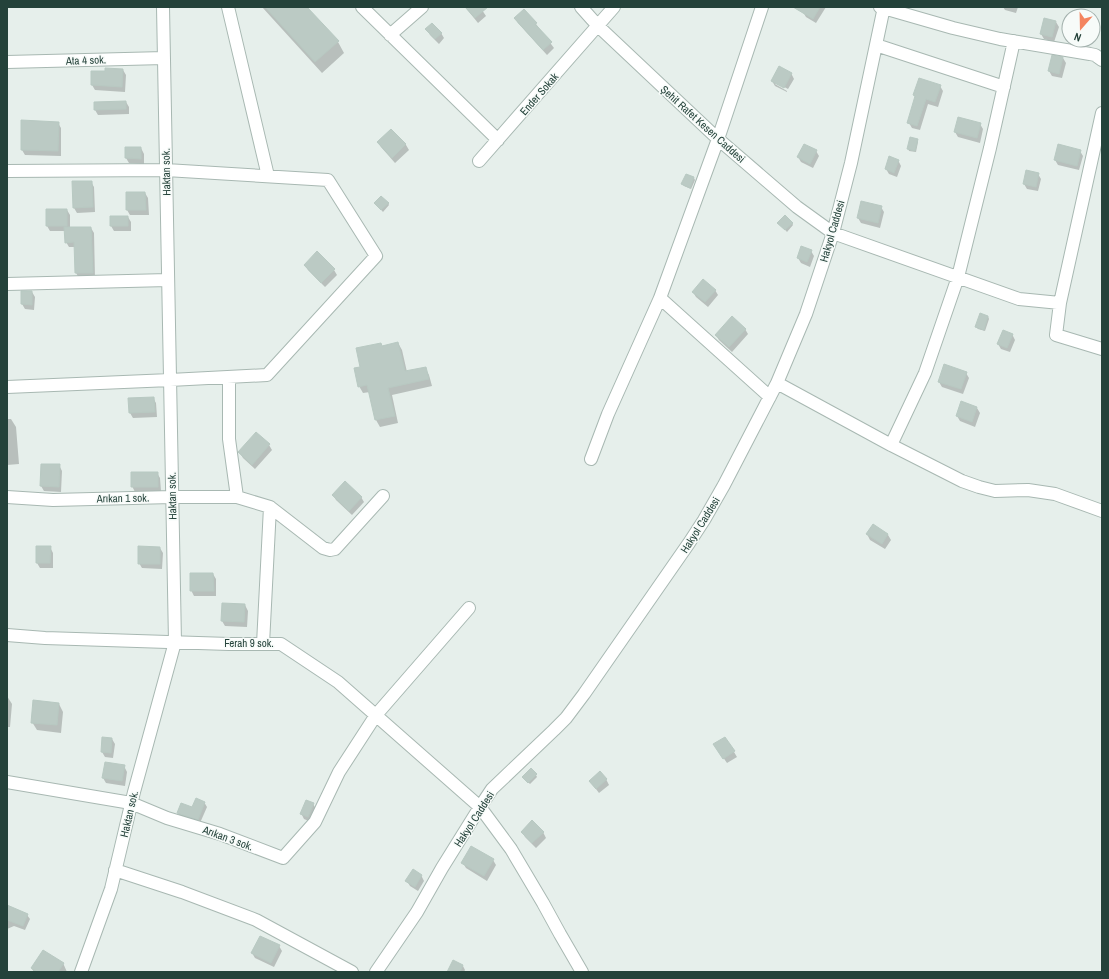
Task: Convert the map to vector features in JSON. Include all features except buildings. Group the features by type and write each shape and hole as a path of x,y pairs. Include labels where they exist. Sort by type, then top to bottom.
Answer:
{"street":[{"name":"Haktan sok.","path":"82,971 111,889 131,803 175,642 163,7"},
{"path":"228,7 268,176"},
{"path":"362,7 498,140"},
{"path":"390,35 422,7"},
{"name":"Şehit Rafet Kesen Caddesi","path":"581,7 598,26 718,139 797,207 833,233 1019,299 1060,303"},
{"name":"Ender Sokak","path":"479,161 614,7"},
{"path":"591,459 608,414 660,298 718,139 762,7"},
{"path":"883,8 953,28 1014,41 1090,54 1102,60"},
{"name":"Hakyol Caddesi","path":"376,972 417,912 442,868 492,789 566,718 690,543 724,485 777,383 806,314 833,233 851,163 883,8"},
{"path":"891,445 925,373 958,277 990,148 1014,41"},
{"path":"876,45 1004,87"},
{"name":"Ata 4 sok.","path":"7,62 164,58"},
{"path":"1102,113 1099,144 1060,303 1056,335 1102,350"},
{"path":"7,171 166,170 328,180 376,256 267,375 7,388"},
{"path":"7,284 168,280"},
{"path":"660,298 770,397"},
{"path":"230,377 229,439 237,497"},
{"path":"777,383 891,445 962,481 979,487 995,490 1028,490 1055,494 1102,512"},
{"path":"270,507 323,548 330,550 335,549 383,496"},
{"name":"Arıkan 1 sok.","path":"7,497 53,500 237,497 270,507"},
{"path":"262,644 270,507"},
{"path":"376,715 469,608"},
{"name":"Ferah 9 sok.","path":"7,635 53,638 281,644 338,682 480,807 512,849 582,972"},
{"name":"Arıkan 3 sok.","path":"7,782 131,803 168,818 220,834 283,858 315,822 339,772 376,715"},
{"path":"115,870 182,892 256,920 352,972"}]}
